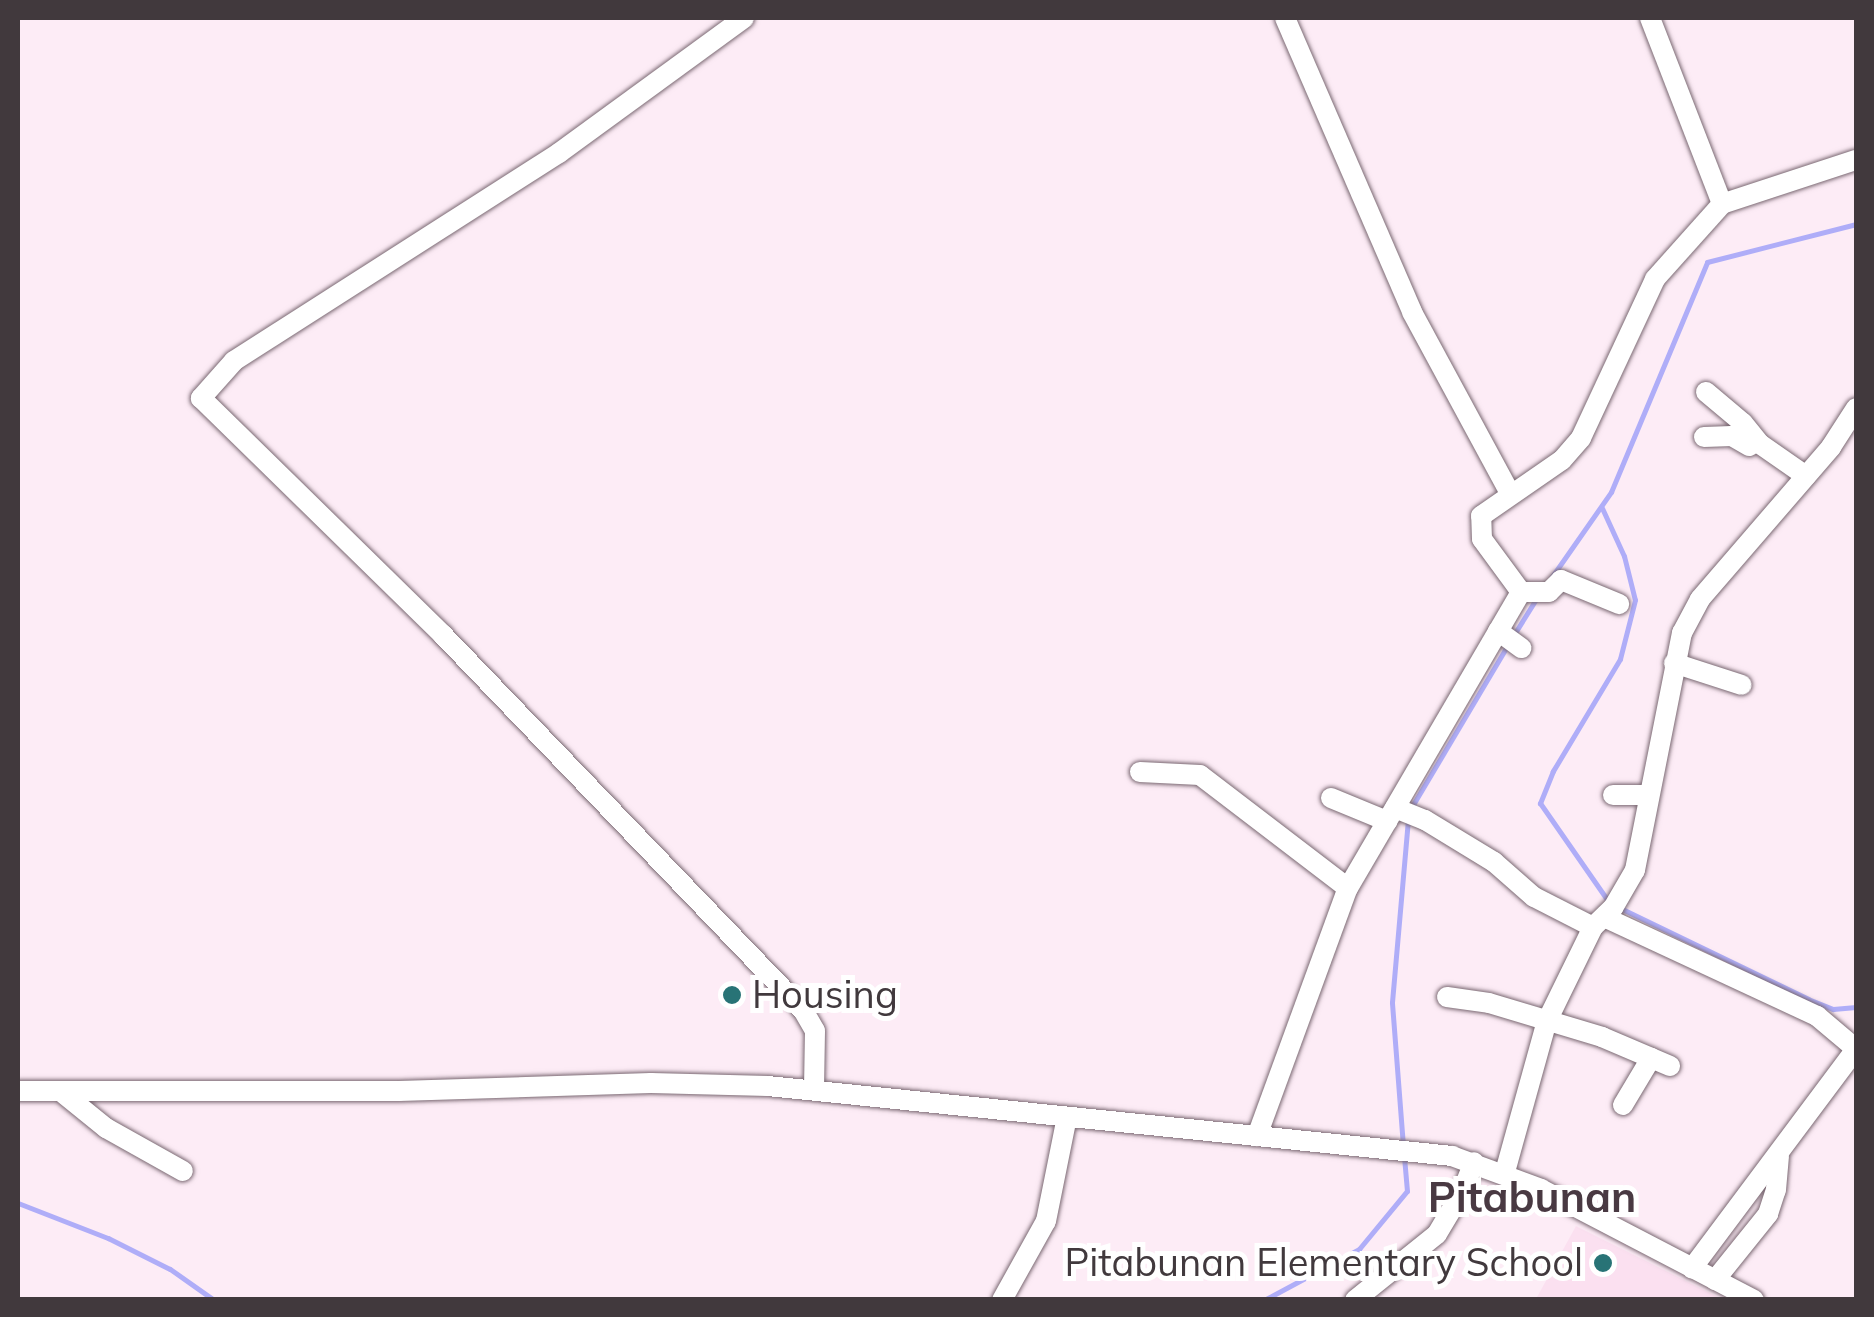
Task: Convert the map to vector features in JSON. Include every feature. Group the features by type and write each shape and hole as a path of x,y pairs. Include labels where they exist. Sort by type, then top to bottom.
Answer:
{"street":[{"path":"744,18 543,163 234,361 202,398 443,635 803,1010 815,1031 814,1089"},
{"path":"1285,18 1412,312 1510,493"},
{"path":"1650,18 1722,204"},
{"path":"1534,592 1482,538 1480,516 1562,460 1582,438 1655,280 1722,204 1856,160"},
{"path":"1706,392 1744,422 1750,445"},
{"path":"1504,1172 1546,1021 1635,870 1682,633 1700,599 1806,476 1856,408"},
{"path":"1704,437 1732,436 1806,476"},
{"path":"1258,1136 1348,888 1403,815 1510,639 1534,592 1562,580 1619,604"},
{"path":"1674,662 1742,685"},
{"path":"1140,772 1200,775 1348,888"},
{"path":"1614,794 1649,795"},
{"path":"1331,798 1403,815 1494,862 1534,897 1608,912 1817,1016 1856,1049 1692,1268"},
{"path":"1447,997 1489,1003 1660,1062 1623,1105"},
{"path":"18,1091 64,1094 476,1090 652,1083 814,1089 1452,1156 1504,1172 1754,1300"},
{"path":"64,1094 106,1128 183,1171"},
{"path":"1002,1300 1046,1221 1067,1117"},
{"path":"1714,1280 1768,1214 1776,1190 1778,1156"},
{"path":"1355,1300 1437,1234 1462,1192 1474,1162"}],"shaded area":[{"name":"Pitabunan Elementary School","path":"1576,1226 1722,1299 1536,1299"}],"waterway":[{"path":"1551,578 1611,492 1707,262 1856,224"},
{"path":"1602,508 1624,556 1635,600 1620,659 1553,771 1540,803 1608,901"},
{"path":"1513,636 1536,599"},
{"path":"1411,808 1507,646"},
{"path":"1403,1146 1392,1002 1408,818"},
{"path":"1618,907 1808,999 1833,1009 1856,1007"},
{"path":"1264,1300 1359,1249 1407,1191 1404,1157"},
{"path":"18,1203 108,1238 170,1269 214,1300"}],"place":[{"name":"Housing","path":"732,995"},
{"name":"Pitabunan Elementary School","path":"1603,1263"}],"district":[{"name":"Pitabunan","path":"1532,1197"}]}
